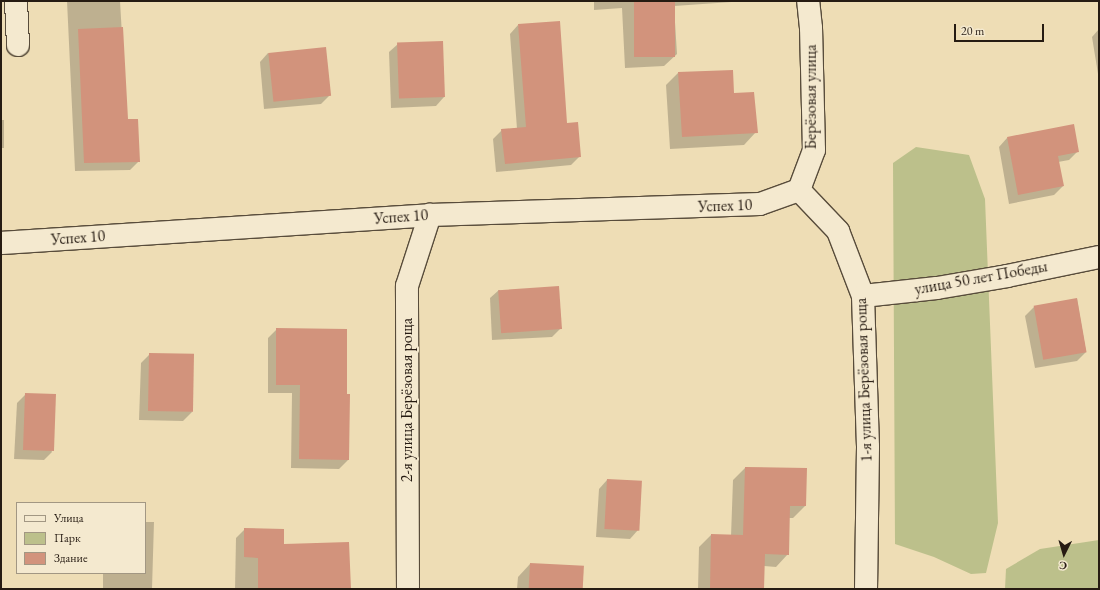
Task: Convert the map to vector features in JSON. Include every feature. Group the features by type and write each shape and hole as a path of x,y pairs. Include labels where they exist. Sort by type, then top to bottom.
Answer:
{"street":[{"path":"16,1 18,45"},
{"name":"Берёзовая улица","path":"799,190 814,150 811,28 808,1"},
{"name":"Успех 10","path":"1,243 430,215 760,204 799,190"},
{"name":"1-я улица Берёзовая роща","path":"799,190 838,231 863,296 868,447 866,589"},
{"name":"2-я улица Берёзовая роща","path":"408,589 407,286 430,215"},
{"name":"улица 50 лет Победы","path":"863,296 936,288 1007,276 1099,257"}],"green space":[{"path":"916,147 969,155 985,199 998,523 986,573 971,574 934,557 895,544 893,163"},
{"path":"1099,540 1099,589 1005,589 1006,569 1040,549"}],"building":[{"path":"634,1 675,1 675,57 634,57"},
{"path":"560,21 567,123 578,122 581,157 505,164 501,129 526,127 518,24"},
{"path":"123,27 128,119 138,119 140,162 84,163 78,29"},
{"path":"443,41 445,97 399,99 397,43"},
{"path":"326,47 331,96 273,102 268,53"},
{"path":"733,70 734,93 754,92 758,133 682,137 678,72"},
{"path":"1074,124 1079,152 1058,156 1064,186 1018,195 1007,137"},
{"path":"559,286 562,329 501,333 498,290"},
{"path":"1077,298 1087,352 1043,360 1034,306"},
{"path":"276,328 347,329 347,394 350,394 349,460 299,459 300,385 276,385"},
{"path":"149,353 194,354 193,412 148,411"},
{"path":"25,393 56,394 54,451 23,450"},
{"path":"745,467 807,468 806,506 790,506 789,555 765,554 764,589 710,589 711,534 743,535"},
{"path":"607,479 642,481 639,531 604,529"},
{"path":"244,528 284,529 284,544 349,542 351,589 258,589 258,558 244,557"},
{"path":"530,563 584,566 583,589 529,589"}]}
